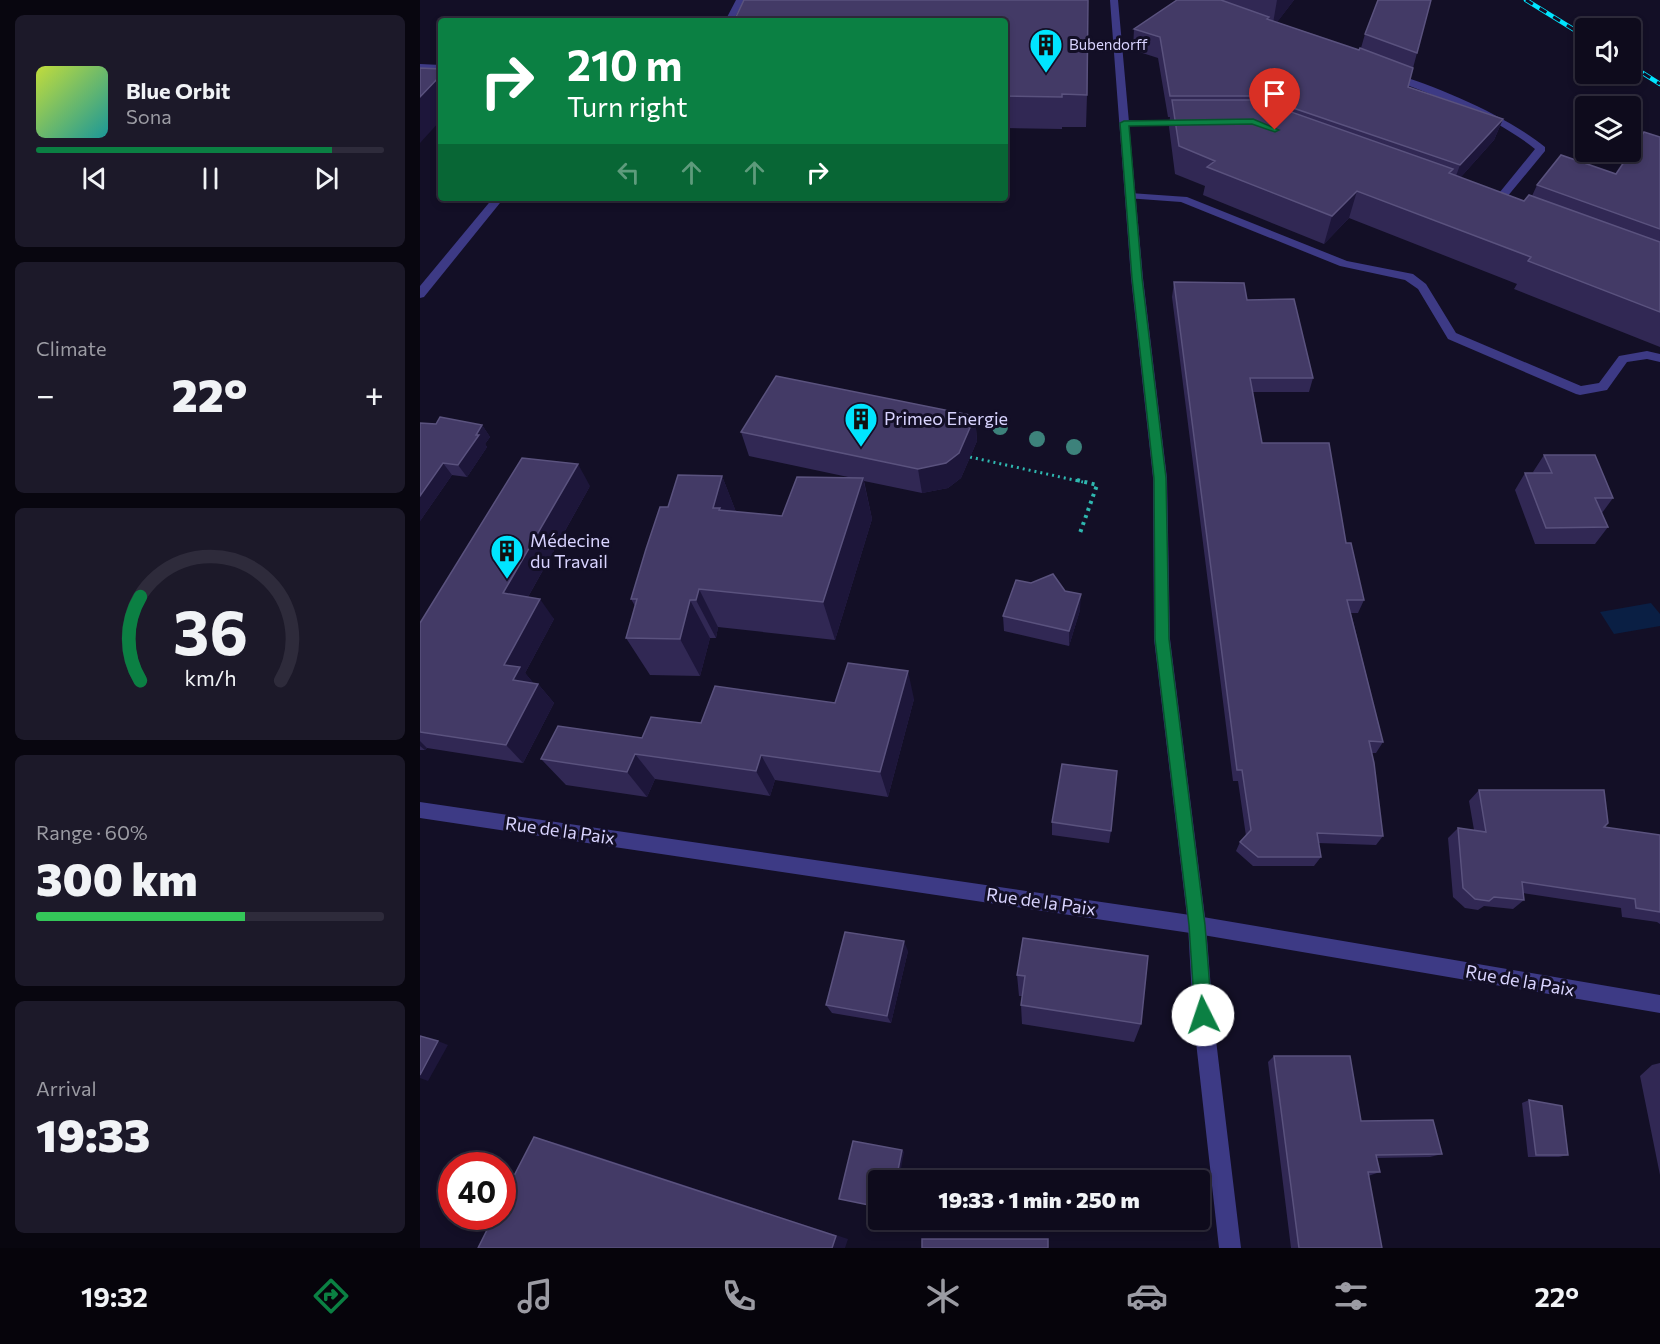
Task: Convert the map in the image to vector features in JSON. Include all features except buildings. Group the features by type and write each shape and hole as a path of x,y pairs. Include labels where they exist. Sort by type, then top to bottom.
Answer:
{"street":[{"path":"731,18 740,0"},
{"path":"1114,0 1130,196 1160,478 1162,639 1197,925 1203,1015 1230,1248"},
{"path":"420,67 438,68"},
{"path":"1378,71 1455,102 1517,131 1527,136 1541,149 1493,207"},
{"path":"1124,123 1203,123"},
{"path":"1130,196 1183,199 1344,264 1409,277 1422,287 1452,336 1580,392 1603,387 1623,358 1647,355 1660,358"},
{"path":"420,294 497,201"},
{"name":"Rue de la Paix","path":"420,810 1197,925 1660,1004"}],"path":[{"path":"970,457 1097,485 1080,533"}],"water":[{"path":"1651,603 1660,614 1660,626 1614,634 1600,612"}],"railway":[{"path":"1526,0 1575,30"},
{"path":"1641,72 1660,84"}],"place":[{"name":"Bubendorff","path":"1046,74"},
{"name":"Primeo Energie","path":"861,448"},
{"name":"Médecine du Travail","path":"507,580"}],"route":[{"path":"1203,1015 1197,925 1162,639 1160,478 1137,278 1124,123 1253,122 1275,130"}]}
